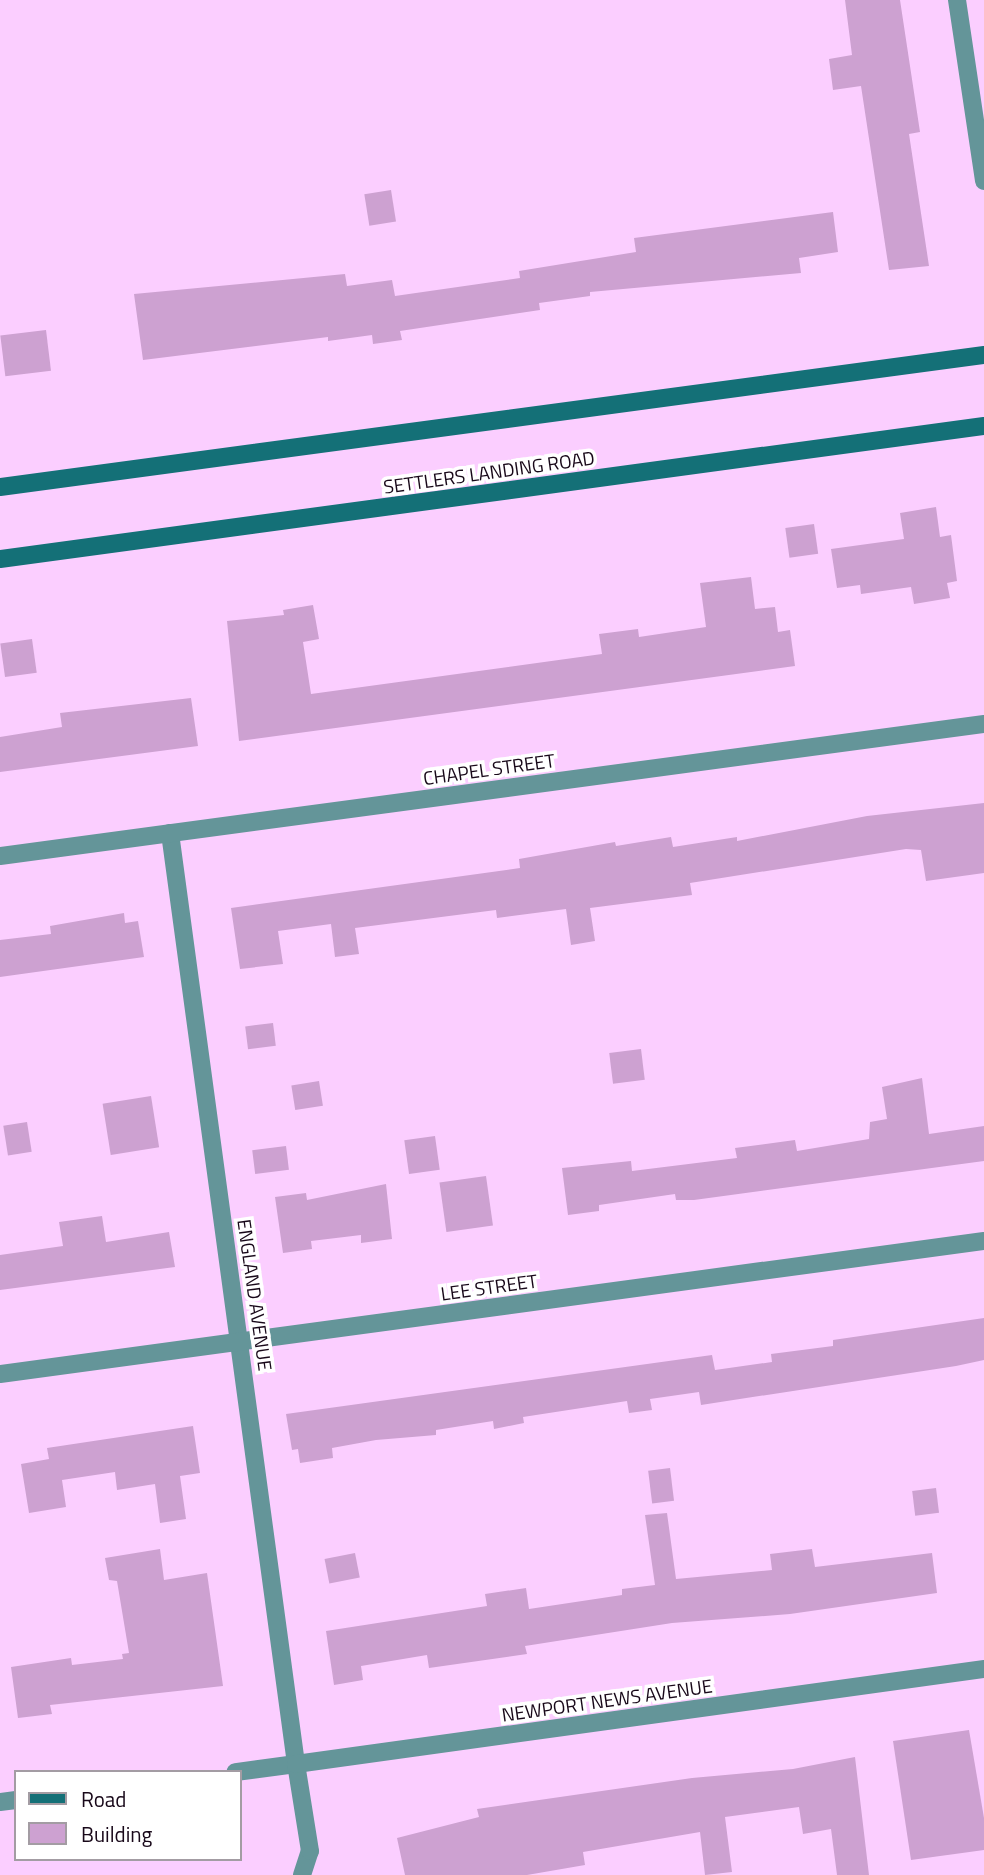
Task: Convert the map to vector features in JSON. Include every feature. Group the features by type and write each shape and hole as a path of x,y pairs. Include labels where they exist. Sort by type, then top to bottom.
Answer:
{"main road":[{"path":"0,487 984,355"},
{"name":"SETTLERS LANDING ROAD","path":"0,559 984,426"}],"street":[{"path":"957,0 984,181"},
{"name":"CHAPEL STREET","path":"0,856 984,724"},
{"name":"ENGLAND AVENUE","path":"170,832 310,1851 302,1875"},
{"name":"LEE STREET","path":"0,1374 984,1241"},
{"name":"NEWPORT NEWS AVENUE","path":"242,1771 984,1669"}],"building":[{"path":"845,0 900,0 920,132 909,134 929,266 889,270 861,86 833,90 829,59 852,55"},
{"path":"391,190 396,222 369,226 364,194"},
{"path":"833,212 838,252 799,258 801,273 590,292 590,296 539,303 540,310 400,331 402,340 373,344 372,335 328,341 328,337 143,360 134,294 345,274 347,286 392,280 395,296 520,278 519,271 636,252 634,238"},
{"path":"46,330 51,371 5,376 0,336"},
{"path":"936,507 940,537 951,535 957,581 947,583 950,598 914,604 911,587 861,594 860,585 837,588 831,549 904,539 900,513"},
{"path":"814,524 818,554 789,558 785,528"},
{"path":"751,577 755,609 775,607 778,632 790,630 795,666 239,741 227,621 284,615 283,610 313,605 319,639 303,642 311,694 602,654 599,634 638,629 639,637 706,627 700,583"},
{"path":"32,639 37,673 5,677 0,643"},
{"path":"191,698 198,746 0,772 0,737 62,727 60,713"},
{"path":"984,803 984,873 926,881 921,850 906,849 690,883 692,895 590,908 595,941 571,945 566,909 497,918 496,910 355,928 359,954 335,957 331,924 278,931 283,964 240,969 231,908 520,868 519,859 615,842 616,846 671,837 673,847 737,837 737,841 867,816"},
{"path":"124,913 125,923 138,921 144,957 0,977 0,940 51,934 50,926"},
{"path":"273,1023 276,1046 248,1049 245,1026"},
{"path":"641,1049 645,1080 613,1084 609,1053"},
{"path":"922,1078 929,1134 984,1126 984,1161 694,1200 676,1200 675,1194 599,1205 599,1211 568,1215 562,1168 631,1161 632,1171 737,1158 735,1148 795,1140 797,1151 869,1139 870,1122 887,1119 882,1087"},
{"path":"319,1081 323,1106 295,1110 291,1085"},
{"path":"151,1096 159,1147 111,1155 103,1104"},
{"path":"27,1122 32,1152 8,1155 3,1126"},
{"path":"435,1136 440,1170 409,1174 404,1140"},
{"path":"286,1146 289,1170 255,1174 252,1150"},
{"path":"486,1176 493,1226 446,1232 439,1183"},
{"path":"386,1184 392,1239 361,1243 361,1235 311,1241 312,1249 283,1253 275,1197 306,1193 307,1200"},
{"path":"102,1216 106,1242 169,1232 175,1267 0,1290 0,1255 63,1246 59,1222"},
{"path":"984,1318 984,1360 956,1366 701,1405 699,1392 650,1399 652,1410 629,1413 627,1401 523,1417 524,1423 494,1429 493,1421 436,1430 436,1435 376,1440 332,1448 333,1458 300,1463 298,1449 292,1450 286,1414 712,1355 715,1370 772,1362 771,1354 833,1346 833,1340"},
{"path":"193,1426 200,1473 180,1476 186,1519 160,1523 155,1484 117,1490 115,1472 62,1480 66,1507 29,1513 21,1464 49,1459 47,1448"},
{"path":"670,1468 674,1501 652,1503 648,1471"},
{"path":"936,1488 939,1513 915,1516 912,1491"},
{"path":"667,1513 676,1579 772,1570 770,1554 812,1549 815,1567 932,1553 937,1593 790,1614 672,1623 525,1646 527,1654 429,1668 427,1655 361,1666 363,1680 334,1685 326,1631 487,1606 485,1594 526,1588 529,1609 622,1595 622,1589 655,1585 645,1515"},
{"path":"160,1549 164,1580 207,1573 223,1686 50,1705 52,1714 18,1718 11,1667 71,1658 72,1665 123,1659 122,1654 129,1653 117,1581 109,1580 105,1558"},
{"path":"355,1553 360,1578 329,1583 325,1559"},
{"path":"969,1730 984,1818 984,1850 911,1860 893,1741"},
{"path":"855,1757 869,1875 837,1875 831,1829 803,1834 799,1807 725,1817 732,1872 705,1875 700,1832 583,1852 585,1865 527,1875 405,1875 397,1838 479,1817 477,1809 692,1778 793,1769"}]}
